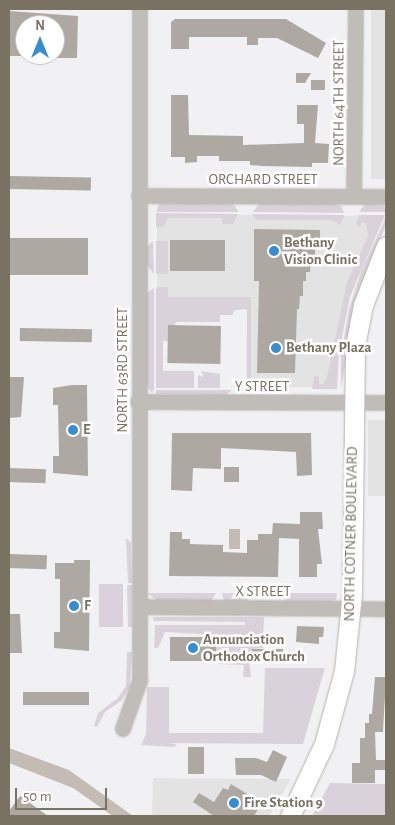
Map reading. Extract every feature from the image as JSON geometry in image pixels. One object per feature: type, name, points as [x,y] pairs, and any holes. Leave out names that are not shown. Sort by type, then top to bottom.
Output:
[{"type":"main road","name":"NORTH COTNER BOULEVARD","points":[[290,816],[314,768],[332,717],[344,671],[351,609],[352,403],[360,319],[386,246]]},
{"type":"street","name":"NORTH 63RD STREET","points":[[123,728],[140,681],[138,402],[140,9]]},
{"type":"street","name":"NORTH 64TH STREET","points":[[354,197],[356,9]]},
{"type":"street","name":"ORCHARD STREET","points":[[139,196],[386,197]]},
{"type":"street","name":"Y STREET","points":[[138,402],[386,403]]},
{"type":"street","name":"X STREET","points":[[140,607],[386,609]]},
{"type":"shaded area","points":[[371,9],[386,9],[386,179],[371,179]]},
{"type":"shaded area","points":[[159,204],[233,204],[239,212],[156,212]]},
{"type":"shaded area","points":[[259,204],[334,204],[341,206],[344,213],[253,212]]},
{"type":"shaded area","points":[[365,204],[384,205],[386,212],[359,212]]},
{"type":"shaded area","points":[[156,213],[238,214],[233,224],[222,224],[222,218],[168,218],[164,227],[156,227]]},
{"type":"shaded area","points":[[157,214],[380,216],[366,247],[342,318],[335,387],[246,387],[247,300],[157,299]]},
{"type":"shaded area","points":[[252,214],[344,216],[340,225],[332,220],[257,220]]},
{"type":"shaded area","points":[[359,215],[385,215],[350,297],[339,352],[337,389],[312,389],[314,376],[319,377],[319,384],[323,384],[327,377],[347,282],[368,236],[366,223],[362,222],[360,227],[356,224]]},
{"type":"shaded area","points":[[386,217],[386,225],[358,292],[341,389],[341,356],[349,309],[361,272]]},
{"type":"shaded area","points":[[153,241],[154,274],[147,266],[147,247]]},
{"type":"shaded area","points":[[156,241],[168,241],[168,274],[156,274]]},
{"type":"shaded area","points":[[156,287],[168,287],[168,297],[251,297],[251,388],[247,388],[247,309],[235,310],[232,315],[220,315],[220,322],[176,322],[168,341],[163,341],[163,371],[194,371],[194,388],[156,388]]},
{"type":"shaded area","points":[[154,288],[154,389],[152,393],[147,386],[147,293]]},
{"type":"shaded area","points":[[201,371],[220,374],[220,388],[198,388],[198,375],[204,377]]},
{"type":"shaded area","points":[[156,390],[232,390],[226,395],[156,394]]},
{"type":"shaded area","points":[[368,420],[386,420],[386,496],[368,496]]},
{"type":"shaded area","points":[[229,529],[240,529],[240,549],[229,549]]},
{"type":"shaded area","points":[[126,538],[131,543],[132,583],[128,583]]},
{"type":"shaded area","points":[[99,584],[123,584],[123,627],[99,627]]},
{"type":"shaded area","points":[[127,585],[132,585],[132,627],[128,627]]},
{"type":"shaded area","points":[[147,593],[216,593],[211,601],[158,601]]},
{"type":"shaded area","points":[[222,593],[250,594],[247,601],[224,601]]},
{"type":"shaded area","points":[[284,593],[337,593],[336,600],[286,601]]},
{"type":"shaded area","points":[[153,617],[264,617],[263,648],[252,649],[252,659],[249,659],[251,677],[243,677],[244,665],[219,664],[219,654],[215,655],[216,635],[165,632],[158,648],[154,648],[155,625],[245,625],[245,622],[154,621]]},
{"type":"shaded area","points":[[127,652],[132,652],[130,687],[122,700],[105,712],[97,727],[94,726],[98,713],[118,698],[126,686]]},
{"type":"shaded area","points":[[265,668],[325,668],[303,744],[167,743],[177,744],[174,747],[141,745],[146,734],[147,687],[169,687],[169,733],[263,733]]},
{"type":"shaded area","points":[[9,748],[69,770],[133,816],[113,816],[73,788],[9,763]]},
{"type":"shaded area","points":[[153,778],[291,779],[269,816],[152,816]]},
{"type":"shaded area","points":[[330,783],[386,784],[386,816],[312,816]]},
{"type":"building","points":[[9,11],[64,15],[15,15],[15,56],[9,56]]},
{"type":"building","points":[[65,15],[78,16],[77,58],[65,58]]},
{"type":"building","points":[[175,19],[286,19],[326,43],[318,58],[277,38],[258,38],[258,45],[247,45],[247,37],[189,37],[189,49],[171,49],[171,22]]},
{"type":"building","points":[[296,73],[311,73],[305,83],[296,83]]},
{"type":"building","points":[[311,80],[325,80],[325,90],[311,90]]},
{"type":"building","points":[[171,95],[188,95],[189,135],[243,136],[243,145],[304,143],[304,124],[297,124],[297,105],[318,105],[315,143],[329,144],[328,163],[312,163],[312,167],[263,166],[250,165],[250,161],[219,161],[219,156],[197,156],[197,162],[185,163],[185,157],[171,157]]},
{"type":"building","points":[[9,176],[91,177],[91,190],[9,189]]},
{"type":"building","points":[[254,229],[320,230],[320,244],[315,244],[315,258],[311,258],[310,272],[306,272],[306,281],[303,281],[303,296],[300,296],[299,309],[297,309],[295,373],[257,373],[259,281],[254,281]]},
{"type":"building","points":[[9,238],[88,238],[88,275],[9,275]]},
{"type":"building","points":[[170,240],[225,240],[225,271],[170,271]]},
{"type":"building","points":[[168,325],[221,326],[220,364],[167,363]]},
{"type":"building","points":[[20,328],[92,329],[92,342],[20,341]]},
{"type":"building","points":[[9,377],[24,377],[21,417],[9,418]]},
{"type":"building","name":"E","points":[[87,385],[88,476],[53,473],[53,456],[59,456],[58,405],[53,405],[53,388]]},
{"type":"building","points":[[172,433],[311,433],[312,475],[297,476],[296,452],[221,448],[221,469],[193,468],[192,491],[171,490]]},
{"type":"building","points":[[224,467],[239,467],[239,482],[224,482]]},
{"type":"building","points":[[9,468],[46,469],[45,483],[9,482]]},
{"type":"building","points":[[300,512],[322,512],[323,529],[318,529],[322,564],[317,564],[317,577],[299,577],[299,539],[279,538],[278,577],[169,576],[170,532],[182,532],[182,539],[190,539],[190,544],[223,545],[223,552],[247,553],[247,540],[258,540],[258,534],[272,534],[273,523],[300,524]]},
{"type":"building","points":[[9,554],[47,555],[46,569],[9,568]]},
{"type":"building","name":"F","points":[[74,560],[90,560],[89,651],[54,648],[54,632],[60,632],[60,579],[55,579],[55,563],[74,563]]},
{"type":"building","points":[[9,614],[20,614],[22,653],[9,653]]},
{"type":"building","points":[[297,626],[324,627],[323,637],[319,637],[319,644],[296,642]]},
{"type":"building","name":"Annunciation Orthodox Church","points":[[170,637],[216,637],[216,661],[170,661]]},
{"type":"building","points":[[252,649],[283,649],[283,662],[252,662]]},
{"type":"building","points":[[375,677],[386,677],[383,732],[375,732],[376,760],[386,760],[386,770],[375,770],[375,783],[352,783],[352,763],[360,763],[360,738],[365,738],[365,723],[369,723],[369,714],[372,714]]},
{"type":"building","points":[[23,692],[89,692],[89,705],[23,705]]},
{"type":"building","points":[[188,747],[204,747],[204,774],[188,774]]},
{"type":"building","points":[[273,750],[287,757],[276,782],[261,775],[236,775],[235,758],[256,758],[267,762]]},
{"type":"building","name":"Fire Station 9","points":[[231,784],[257,800],[253,806],[258,809],[254,816],[214,816],[193,802],[199,793],[214,802],[223,788],[228,790]]},
{"type":"building","points":[[20,796],[48,816],[9,816],[9,811]]},
{"type":"place","name":"Bethany Vision Clinic","points":[[274,251]]},
{"type":"place","name":"Bethany Plaza","points":[[276,348]]},
{"type":"place","name":"E","points":[[73,430]]},
{"type":"place","name":"F","points":[[74,606]]},
{"type":"place","name":"Annunciation Orthodox Church","points":[[193,648]]},
{"type":"place","name":"Fire Station 9","points":[[234,803]]}]
